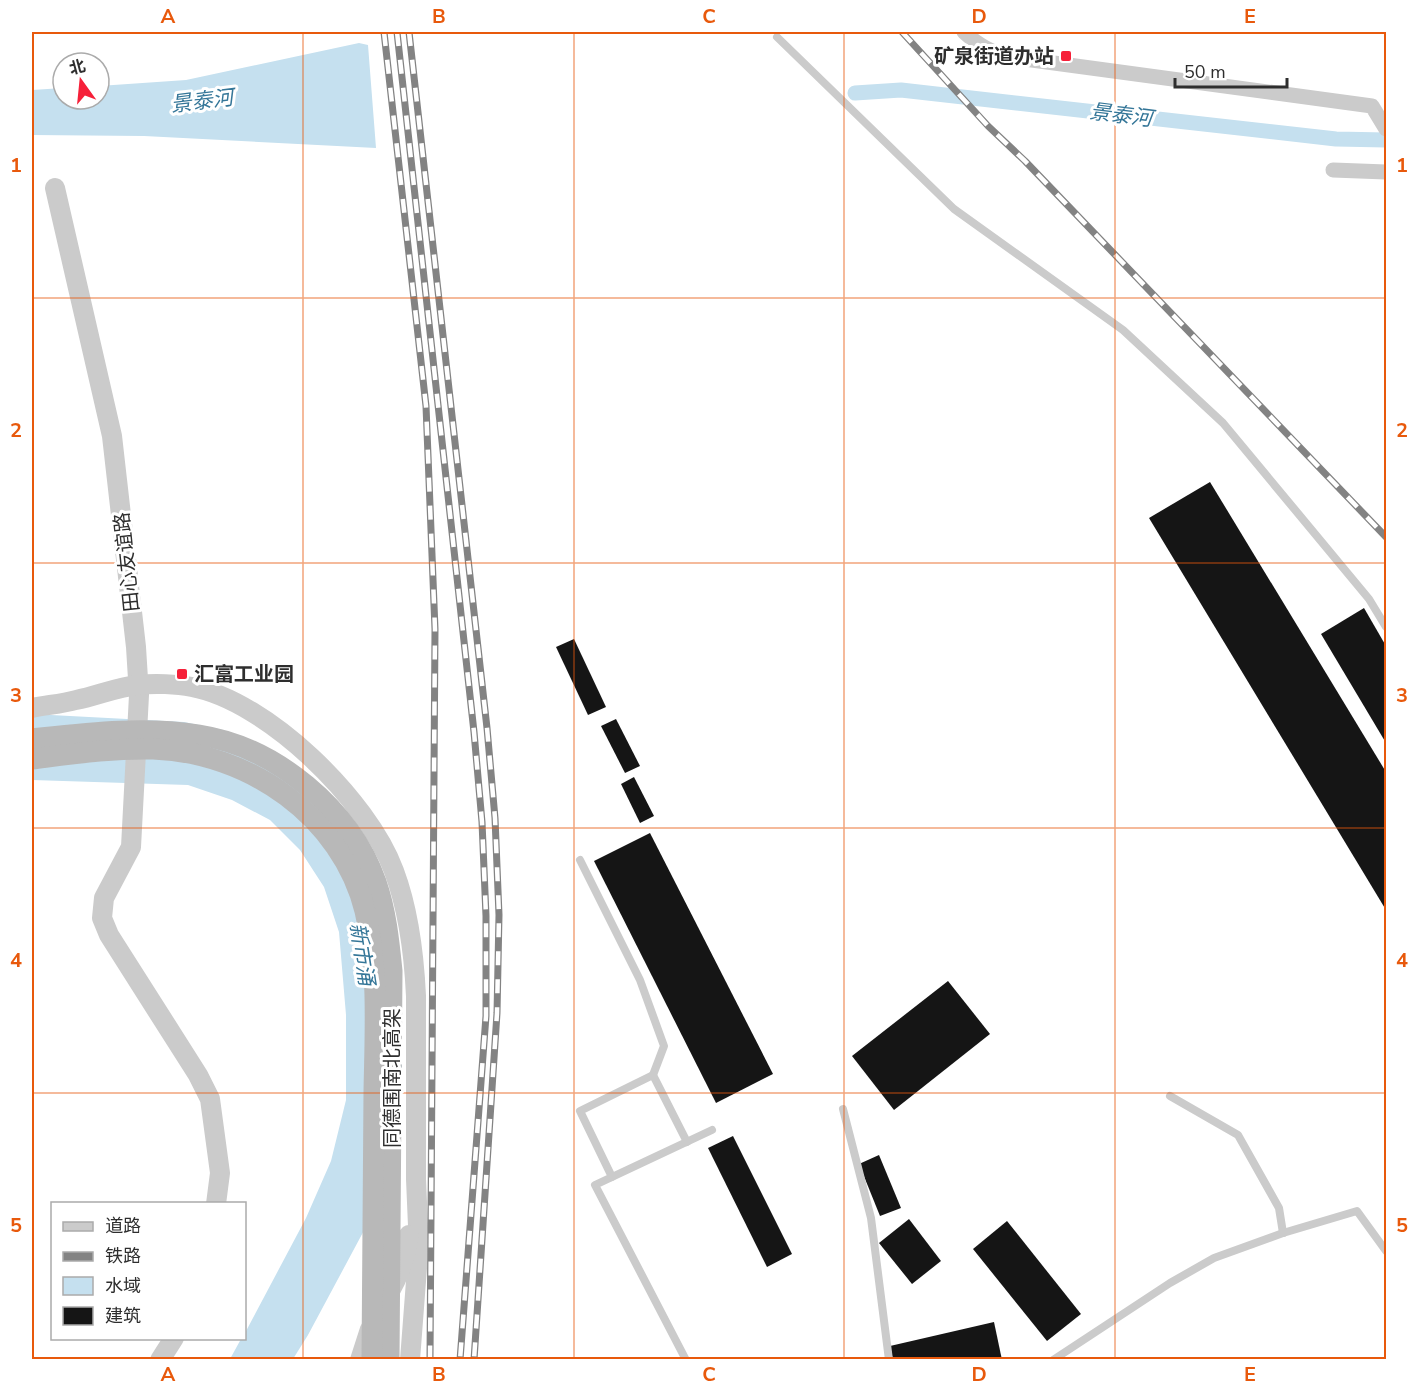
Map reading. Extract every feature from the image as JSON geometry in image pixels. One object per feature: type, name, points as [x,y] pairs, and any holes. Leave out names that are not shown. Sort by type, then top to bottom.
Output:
[{"type":"main road","name":"同德围南北高架","points":[[32,739],[93,732],[146,730],[201,735],[234,744],[268,760],[312,790],[338,816],[365,858],[376,882],[384,911],[392,971],[389,1359]]},
{"type":"main road","name":"同德围南北高架","points":[[32,759],[90,752],[154,749],[190,753],[234,766],[282,792],[320,826],[342,855],[352,874],[365,913],[374,978],[372,1359]]},
{"type":"street","points":[[964,32],[978,45],[1010,57],[1372,106],[1386,129]]},
{"type":"street","points":[[1333,170],[1386,172]]},
{"type":"street","name":"田心友谊路","points":[[55,188],[112,436],[139,690],[131,847],[104,898],[102,918],[109,935],[198,1075],[210,1099],[220,1173],[216,1202]]},
{"type":"street","points":[[34,708],[176,685],[217,694],[254,712],[313,759],[344,791],[376,834],[394,871],[402,895],[410,928],[414,969],[417,1036],[418,1226],[410,1359]]},
{"type":"street","points":[[361,1359],[376,1316],[395,1282],[404,1259],[416,1179]]},
{"type":"street","points":[[160,1359],[173,1340]]},
{"type":"street","points":[[361,1359],[364,1354],[377,1349],[396,1359]]},
{"type":"lane","points":[[777,37],[954,209],[1123,330],[1223,423],[1369,599],[1386,627]]},
{"type":"lane","points":[[580,860],[640,980],[664,1046],[653,1075],[580,1111],[612,1178]]},
{"type":"lane","points":[[653,1075],[687,1142]]},
{"type":"lane","points":[[1170,1096],[1238,1135],[1279,1208],[1283,1233]]},
{"type":"lane","points":[[843,1108],[871,1218],[889,1359]]},
{"type":"lane","points":[[686,1359],[596,1185],[712,1130]]},
{"type":"lane","points":[[1053,1359],[1184,1274],[1214,1258],[1283,1233],[1357,1211],[1386,1251]]},
{"type":"water","points":[[359,43],[368,45],[376,148],[144,136],[32,135],[32,90],[51,89],[51,111],[111,111],[111,85],[186,80]]},
{"type":"water","name":"新市涌","points":[[32,714],[184,722],[223,730],[311,783],[398,971],[402,1068],[398,1147],[368,1223],[293,1359],[230,1359],[240,1340],[246,1340],[246,1331],[306,1218],[331,1161],[346,1100],[346,1015],[339,932],[324,887],[300,850],[270,820],[232,800],[188,785],[32,780]]},
{"type":"building","points":[[1210,482],[1386,772],[1386,910],[1149,518]]},
{"type":"building","points":[[1364,608],[1386,646],[1386,743],[1321,634]]},
{"type":"building","points":[[574,639],[606,707],[588,715],[556,647]]},
{"type":"building","points":[[616,719],[640,766],[625,773],[601,726]]},
{"type":"building","points":[[634,777],[654,816],[640,823],[621,784]]},
{"type":"building","points":[[650,833],[773,1074],[716,1103],[594,861]]},
{"type":"building","points":[[948,981],[990,1034],[894,1110],[852,1056]]},
{"type":"building","points":[[733,1136],[792,1254],[767,1267],[708,1148]]},
{"type":"building","points":[[879,1155],[901,1208],[880,1216],[859,1164]]},
{"type":"building","points":[[909,1219],[941,1261],[912,1284],[879,1243]]},
{"type":"building","points":[[1007,1221],[1081,1314],[1047,1341],[973,1249]]},
{"type":"building","points":[[994,1322],[1002,1360],[893,1360],[890,1346]]},
{"type":"waterway","name":"景泰河","points":[[855,93],[901,90],[1336,139],[1386,140]]},
{"type":"railway","points":[[384,32],[426,406],[435,629],[430,1360]]},
{"type":"railway","points":[[397,32],[482,822],[486,916],[486,1016],[460,1360]]},
{"type":"railway","points":[[409,32],[487,728],[495,818],[499,915],[497,1013],[474,1360]]},
{"type":"railway","points":[[902,32],[988,126],[1025,161],[1386,537]]},
{"type":"place","name":"矿泉街道办站","points":[[1066,56]]},
{"type":"place","name":"汇富工业园","points":[[182,674]]}]
